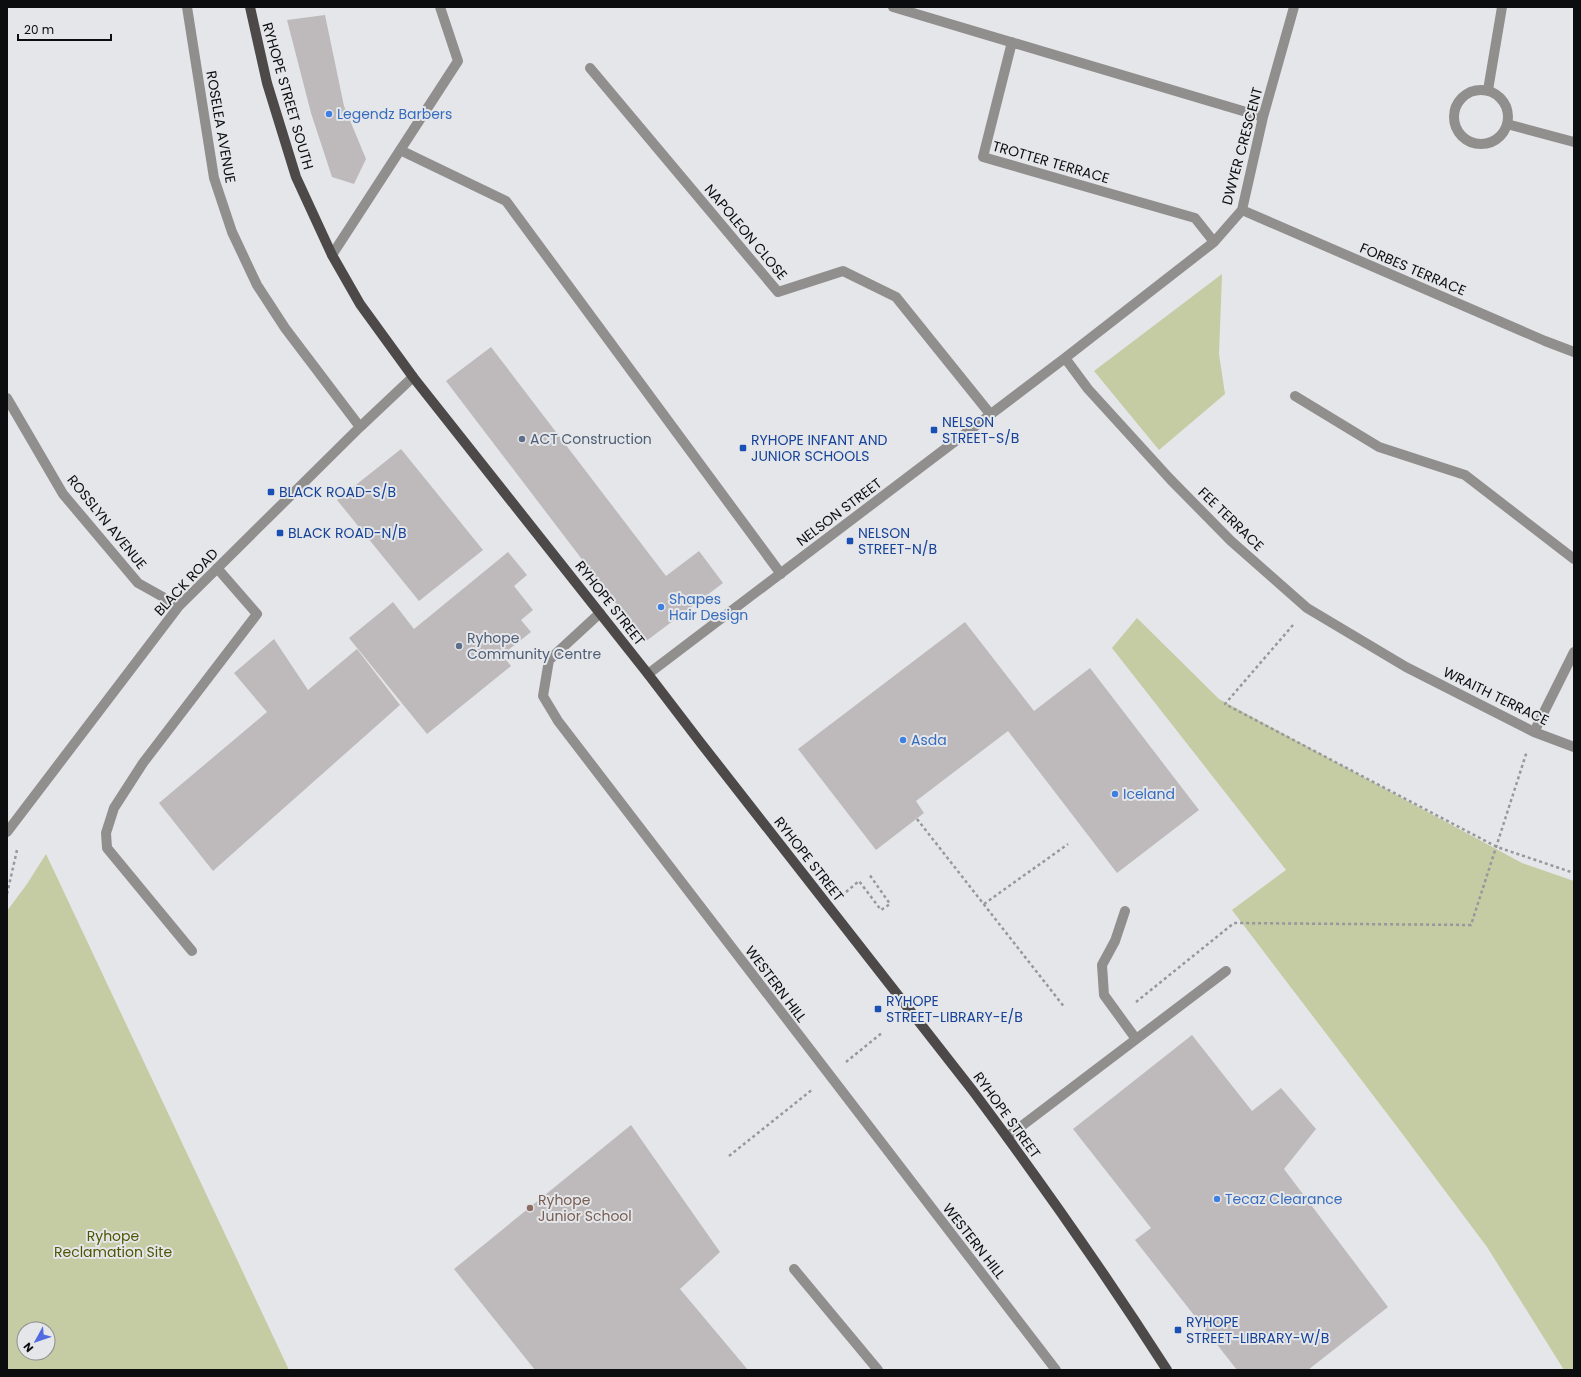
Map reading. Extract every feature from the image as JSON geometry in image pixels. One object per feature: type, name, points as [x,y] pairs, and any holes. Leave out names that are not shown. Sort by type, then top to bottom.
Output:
[{"type":"main road","name":"RYHOPE STREET SOUTH","points":[[250,7],[267,83],[296,177],[332,255],[360,304],[413,377]]},
{"type":"main road","name":"RYHOPE STREET","points":[[413,377],[648,674],[1007,1136],[1126,1307],[1167,1370]]},
{"type":"street","name":"ROSELEA AVENUE","points":[[187,7],[214,178],[232,232],[257,285],[284,328],[360,427]]},
{"type":"street","points":[[332,255],[458,61],[440,7]]},
{"type":"street","points":[[893,7],[1263,117]]},
{"type":"street","name":"DWYER CRESCENT","points":[[1065,358],[1214,242],[1242,210],[1263,117],[1294,7]]},
{"type":"street","points":[[1488,90],[1502,7]]},
{"type":"street","name":"TROTTER TERRACE","points":[[1012,42],[983,157],[1195,218],[1214,242]]},
{"type":"street","name":"NAPOLEON CLOSE","points":[[590,68],[778,292],[843,271],[896,297],[991,415]]},
{"type":"street","points":[[1488,90],[1497,95],[1507,108],[1507,124],[1499,137],[1492,142],[1484,144],[1468,141],[1457,130],[1454,114],[1456,106],[1466,94],[1474,91],[1488,90]]},
{"type":"street","points":[[1507,124],[1574,142]]},
{"type":"street","points":[[400,150],[506,201],[781,574]]},
{"type":"street","name":"FORBES TERRACE","points":[[1242,210],[1545,341],[1574,352]]},
{"type":"street","name":"NELSON STREET","points":[[648,674],[1065,358]]},
{"type":"street","name":"FEE TERRACE","points":[[1065,358],[1088,389],[1170,479],[1231,541],[1307,608],[1406,667]]},
{"type":"street","name":"BLACK ROAD","points":[[7,832],[178,606],[413,377]]},
{"type":"street","points":[[1295,396],[1379,447],[1465,475],[1574,559]]},
{"type":"street","name":"ROSSLYN AVENUE","points":[[7,398],[63,494],[138,582],[178,606]]},
{"type":"street","points":[[192,951],[108,848],[106,833],[114,808],[143,763],[257,614],[217,568]]},
{"type":"street","name":"WESTERN HILL","points":[[600,613],[549,660],[543,696],[558,721],[1056,1370]]},
{"type":"street","points":[[1534,732],[1574,652]]},
{"type":"street","name":"WRAITH TERRACE","points":[[1406,667],[1534,732],[1574,747]]},
{"type":"street","points":[[1124,911],[1115,941],[1102,965],[1104,996],[1136,1039]]},
{"type":"street","points":[[1007,1136],[1226,971]]},
{"type":"street","points":[[794,1269],[878,1370]]},
{"type":"path","points":[[1307,608],[1224,704],[1496,847],[1574,872]]},
{"type":"path","points":[[1119,1016],[1234,923],[1472,925],[1534,732]]},
{"type":"path","points":[[916,819],[1066,1008]]},
{"type":"path","points":[[984,904],[1068,844]]},
{"type":"path","points":[[846,892],[859,881],[882,910],[890,904],[869,874]]},
{"type":"path","points":[[729,1156],[883,1032]]},
{"type":"green space","points":[[1222,274],[1219,354],[1225,394],[1159,450],[1094,371]]},
{"type":"green space","points":[[1137,618],[1219,699],[1522,863],[1574,881],[1574,1370],[1564,1370],[1487,1247],[1232,910],[1286,870],[1112,648]]},
{"type":"green space","name":"Ryhope Reclamation Site","points":[[46,854],[289,1370],[7,1370],[7,911],[27,884]]},
{"type":"building","points":[[325,15],[344,106],[366,159],[354,184],[332,177],[311,113],[287,20]]},
{"type":"building","points":[[491,347],[666,576],[699,551],[723,583],[645,642],[446,381]]},
{"type":"building","points":[[401,449],[483,550],[419,601],[337,500]]},
{"type":"building","points":[[508,552],[527,575],[514,586],[533,610],[521,620],[531,632],[502,655],[511,666],[427,734],[349,638],[393,602],[414,629]]},
{"type":"building","points":[[965,622],[1034,711],[1090,668],[1199,810],[1117,873],[1008,731],[916,801],[924,813],[876,850],[798,749]]},
{"type":"building","points":[[274,639],[308,690],[357,649],[400,705],[213,871],[159,803],[267,712],[234,673]]},
{"type":"building","name":"Tecaz Clearance","points":[[1192,1035],[1252,1111],[1281,1088],[1316,1129],[1284,1169],[1388,1307],[1308,1370],[1237,1370],[1135,1240],[1151,1228],[1073,1129]]},
{"type":"building","points":[[631,1125],[720,1252],[680,1289],[748,1370],[535,1370],[454,1269]]},
{"type":"place","name":"Legendz Barbers","points":[[329,114]]},
{"type":"place","name":"NELSON STREET-S/B","points":[[934,430]]},
{"type":"place","name":"ACT Construction","points":[[522,439]]},
{"type":"place","name":"RYHOPE INFANT AND JUNIOR SCHOOLS","points":[[743,448]]},
{"type":"place","name":"BLACK ROAD-S/B","points":[[271,492]]},
{"type":"place","name":"BLACK ROAD-N/B","points":[[280,533]]},
{"type":"place","name":"NELSON STREET-N/B","points":[[850,541]]},
{"type":"place","name":"Shapes Hair Design","points":[[661,607]]},
{"type":"place","name":"Ryhope Community Centre","points":[[459,646]]},
{"type":"place","name":"Asda","points":[[903,740]]},
{"type":"place","name":"Iceland","points":[[1115,794]]},
{"type":"place","name":"RYHOPE STREET-LIBRARY-E/B","points":[[878,1009]]},
{"type":"place","name":"Tecaz Clearance","points":[[1217,1199]]},
{"type":"place","name":"Ryhope Junior School","points":[[530,1208]]},
{"type":"place","name":"RYHOPE STREET-LIBRARY-W/B","points":[[1178,1330]]}]
